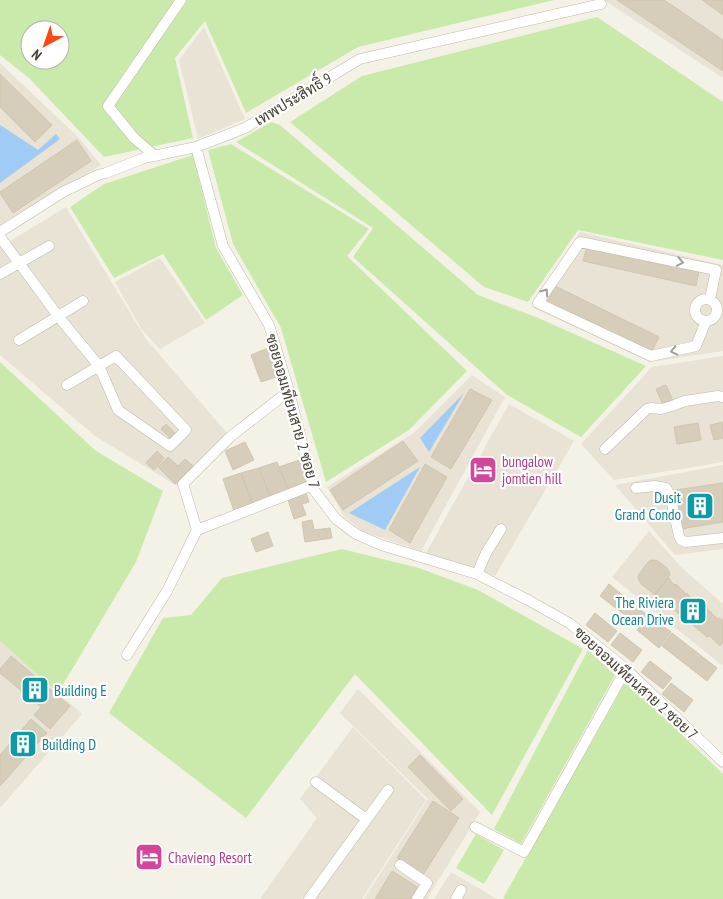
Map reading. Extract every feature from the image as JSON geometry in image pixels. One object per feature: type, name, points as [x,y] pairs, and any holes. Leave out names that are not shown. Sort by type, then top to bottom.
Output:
[{"type":"street","points":[[155,156],[134,138],[108,106],[181,0]]},
{"type":"street","name":"เทพประสิทธิ์ 9","points":[[0,232],[63,192],[98,175],[144,158],[196,147],[245,128],[360,58],[601,4]]},
{"type":"street","name":"ซอยจอมเทียนสาย 2 ซอย 7","points":[[196,147],[223,246],[269,325],[289,391],[314,490],[336,519],[356,534],[381,545],[477,574],[570,623],[626,669],[723,762]]},
{"type":"street","points":[[0,237],[58,316],[99,366],[118,410],[170,446],[186,430],[116,356],[99,366],[67,385]]},
{"type":"street","points":[[710,299],[716,270],[580,242],[538,303],[651,356],[696,346],[717,315],[715,302],[706,298],[701,300],[696,304],[696,316],[701,320],[717,315]]},
{"type":"street","points":[[0,274],[49,246]]},
{"type":"street","points":[[19,340],[83,301]]},
{"type":"street","points":[[197,530],[183,484],[230,437],[289,391]]},
{"type":"street","points":[[605,449],[647,409],[661,409],[685,401],[718,396],[723,397]]},
{"type":"street","points":[[127,654],[167,591],[197,530],[313,485]]},
{"type":"street","points":[[636,488],[655,486],[666,488],[670,494],[680,540],[686,542],[723,538]]},
{"type":"street","points":[[477,574],[486,553],[501,529]]},
{"type":"street","points":[[475,827],[524,852],[626,669]]},
{"type":"street","points":[[316,782],[366,819]]},
{"type":"street","points":[[308,899],[388,790]]},
{"type":"street","points":[[400,866],[427,883],[417,899]]},
{"type":"shaded area","points":[[604,0],[723,0],[723,78]]},
{"type":"shaded area","points":[[204,27],[245,119],[198,139],[179,60]]},
{"type":"shaded area","points":[[0,63],[78,137],[101,165],[0,227]]},
{"type":"shaded area","points":[[66,207],[146,339],[227,433],[177,486],[95,436],[0,355],[0,246]]},
{"type":"shaded area","points":[[580,232],[723,265],[723,351],[650,362],[532,307]]},
{"type":"shaded area","points":[[160,258],[205,323],[160,349],[142,330],[115,282]]},
{"type":"shaded area","points":[[723,356],[723,462],[614,480],[581,444],[652,367]]},
{"type":"shaded area","points":[[472,375],[505,397],[421,551],[362,531],[344,516],[327,487],[415,432]]},
{"type":"shaded area","points":[[509,404],[574,441],[495,576],[426,553]]},
{"type":"shaded area","name":"Dusit Grand Condo","points":[[723,465],[723,549],[675,555],[615,485]]},
{"type":"shaded area","points":[[649,531],[681,567],[723,604],[723,666],[612,577]]},
{"type":"shaded area","points":[[0,641],[82,714],[0,808]]},
{"type":"shaded area","points":[[358,689],[480,812],[427,899],[364,899],[428,799],[340,713]]},
{"type":"shaded area","points":[[353,727],[426,800],[362,899],[260,899],[317,818],[300,799]]},
{"type":"shaded area","points":[[451,872],[497,899],[434,899]]},
{"type":"green space","points":[[0,0],[554,0],[358,47],[246,113],[205,21],[175,58],[193,138],[104,157],[29,78],[0,55]]},
{"type":"green space","points":[[597,17],[723,102],[723,260],[578,230],[528,302],[484,287],[290,122],[362,76]]},
{"type":"green space","points":[[271,122],[280,125],[478,295],[536,317],[646,366],[581,437],[507,395],[353,257],[373,228],[236,142]]},
{"type":"green space","points":[[231,144],[369,229],[347,256],[467,371],[409,430],[326,482],[281,328],[233,244],[208,150]]},
{"type":"green space","points":[[193,155],[216,248],[243,295],[206,320],[163,254],[114,278],[70,207],[104,184]]},
{"type":"green space","points":[[0,362],[96,451],[163,491],[136,562],[58,693],[0,641]]},
{"type":"green space","points":[[342,549],[419,568],[478,590],[583,649],[492,815],[355,674],[246,818],[109,713],[163,618],[191,615],[222,578]]},
{"type":"green space","points":[[588,650],[615,675],[521,844],[494,829]]},
{"type":"green space","points":[[626,681],[723,774],[723,899],[503,898]]},
{"type":"green space","points":[[476,834],[504,850],[484,884],[456,868]]},
{"type":"water","points":[[0,125],[38,150],[56,134],[60,139],[0,183]]},
{"type":"water","points":[[464,393],[429,452],[420,438]]},
{"type":"water","points":[[420,467],[385,530],[349,513]]},
{"type":"building","points":[[617,0],[664,0],[723,40],[723,71]]},
{"type":"building","points":[[702,0],[723,0],[723,15]]},
{"type":"building","points":[[0,74],[52,125],[35,142],[0,107]]},
{"type":"building","points":[[77,140],[91,161],[13,213],[0,192]]},
{"type":"building","points":[[587,246],[699,271],[696,286],[583,261]]},
{"type":"building","points":[[555,286],[659,337],[651,353],[547,302]]},
{"type":"building","points":[[268,348],[279,376],[261,382],[251,355]]},
{"type":"building","points":[[666,385],[673,401],[663,405],[656,389]]},
{"type":"building","points":[[470,389],[492,400],[451,469],[431,457]]},
{"type":"building","points":[[723,422],[723,438],[714,440],[710,425]]},
{"type":"building","points":[[698,423],[701,440],[677,444],[674,427]]},
{"type":"building","points":[[166,424],[175,433],[170,438],[161,429]]},
{"type":"building","points":[[403,441],[418,461],[343,510],[330,490]]},
{"type":"building","points":[[245,442],[254,460],[233,470],[225,451]]},
{"type":"building","points":[[157,451],[164,458],[154,470],[146,463]]},
{"type":"building","points":[[168,457],[178,466],[185,459],[193,466],[175,484],[158,467]]},
{"type":"building","points":[[305,458],[312,485],[290,494],[279,467]]},
{"type":"building","points":[[277,462],[290,493],[272,500],[259,468]]},
{"type":"building","points":[[425,464],[447,477],[410,543],[389,530]]},
{"type":"building","points":[[259,468],[271,500],[254,507],[241,473]]},
{"type":"building","points":[[241,473],[254,507],[235,514],[223,479]]},
{"type":"building","name":"Dusit Grand Condo","points":[[723,483],[723,522],[681,529],[675,490]]},
{"type":"building","points":[[305,490],[309,502],[302,504],[306,515],[294,519],[287,496]]},
{"type":"building","points":[[312,520],[314,530],[330,528],[332,538],[305,542],[302,522]]},
{"type":"building","points":[[268,532],[273,546],[256,552],[251,539]]},
{"type":"building","name":"The Riviera Ocean Drive","points":[[649,561],[658,561],[667,568],[670,574],[655,595],[640,583],[638,577]]},
{"type":"building","name":"The Riviera Ocean Drive","points":[[668,578],[718,619],[722,620],[723,642],[720,646],[710,636],[707,637],[693,625],[695,624],[692,621],[691,623],[684,618],[670,604],[655,594]]},
{"type":"building","points":[[609,584],[647,615],[639,626],[600,596]]},
{"type":"building","points":[[595,613],[617,631],[608,642],[586,625]]},
{"type":"building","points":[[649,615],[671,632],[659,648],[637,630]]},
{"type":"building","points":[[620,633],[642,650],[633,662],[611,645]]},
{"type":"building","points":[[672,633],[717,668],[707,681],[662,646]]},
{"type":"building","name":"Building E","points":[[11,656],[70,706],[50,729],[34,715],[41,707],[0,673],[0,669]]},
{"type":"building","points":[[650,661],[672,678],[663,689],[641,672]]},
{"type":"building","points":[[671,683],[693,700],[684,712],[662,694]]},
{"type":"building","name":"Building D","points":[[31,719],[47,733],[0,786],[0,755]]},
{"type":"building","points":[[420,755],[463,799],[451,811],[408,767]]},
{"type":"building","points":[[433,801],[459,818],[423,875],[397,858]]},
{"type":"building","points":[[392,871],[419,888],[412,899],[375,899]]},
{"type":"place","name":"bungalow jomtien hill","points":[[483,470]]},
{"type":"place","name":"Dusit Grand Condo","points":[[700,506]]},
{"type":"place","name":"The Riviera Ocean Drive","points":[[693,611]]},
{"type":"place","name":"Building E","points":[[35,690]]},
{"type":"place","name":"Building D","points":[[23,744]]},
{"type":"place","name":"Chavieng Resort","points":[[149,857]]}]
